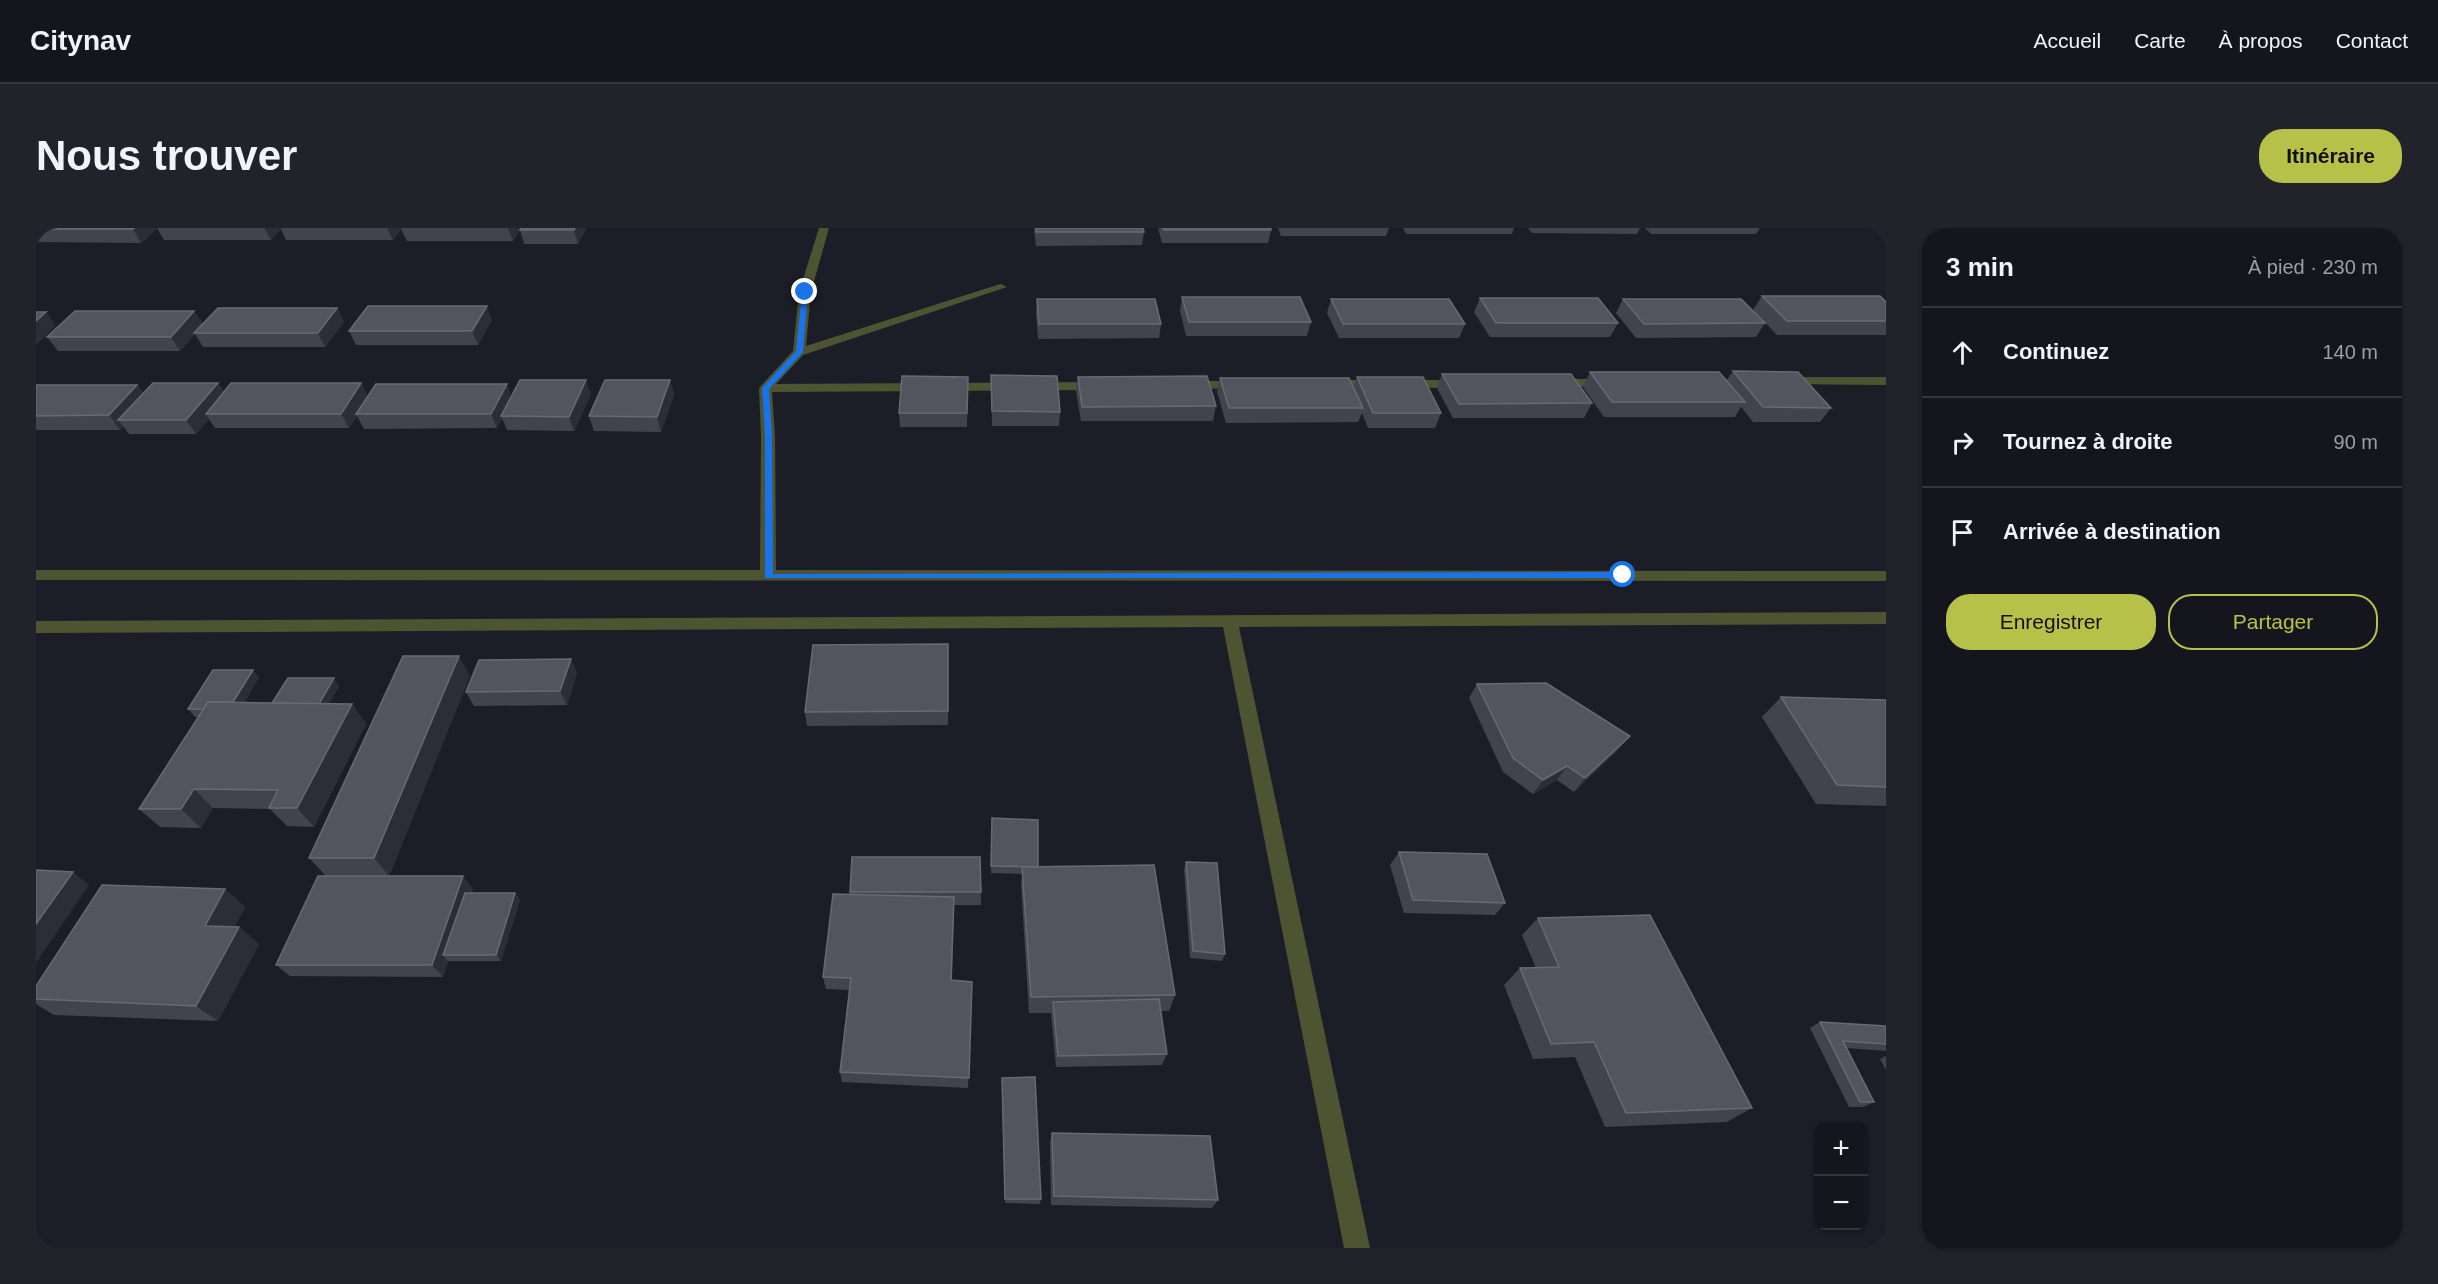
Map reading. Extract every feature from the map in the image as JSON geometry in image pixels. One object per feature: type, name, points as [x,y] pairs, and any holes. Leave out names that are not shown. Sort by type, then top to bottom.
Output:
[{"type":"street","points":[[800,352],[805,292],[824,228]]},
{"type":"street","points":[[768,576],[768,436],[765,388],[800,352],[1001,286]]},
{"type":"street","points":[[1767,381],[1886,381]]},
{"type":"street","points":[[1540,383],[1624,382]]},
{"type":"street","points":[[1314,385],[1481,383]]},
{"type":"street","points":[[1171,386],[1254,385]]},
{"type":"street","points":[[765,388],[1111,386]]},
{"type":"street","points":[[36,575],[1886,576]]},
{"type":"street","points":[[1230,621],[1357,1248]]},
{"type":"street","points":[[36,627],[1230,621],[1883,622]]},
{"type":"building","points":[[36,228],[134,228],[36,229]]},
{"type":"building","points":[[521,228],[575,228],[574,230],[520,230]]},
{"type":"building","points":[[1036,228],[1143,228],[1144,232],[1036,232]]},
{"type":"building","points":[[1163,228],[1271,228],[1271,230],[1164,230]]},
{"type":"building","points":[[1762,296],[1880,296],[1886,302],[1886,321],[1787,321]]},
{"type":"building","points":[[1182,297],[1300,297],[1311,322],[1189,322]]},
{"type":"building","points":[[1480,298],[1598,298],[1618,323],[1496,323]]},
{"type":"building","points":[[1037,299],[1155,299],[1161,324],[1039,324]]},
{"type":"building","points":[[1331,299],[1449,299],[1465,324],[1343,324]]},
{"type":"building","points":[[1623,299],[1741,299],[1765,323],[1644,324]]},
{"type":"building","points":[[368,306],[487,306],[472,331],[349,331]]},
{"type":"building","points":[[218,308],[337,308],[318,333],[194,333]]},
{"type":"building","points":[[75,311],[194,311],[171,337],[47,337]]},
{"type":"building","points":[[36,312],[46,312],[36,321]]},
{"type":"building","points":[[1733,371],[1798,372],[1831,408],[1763,407]]},
{"type":"building","points":[[1590,372],[1719,372],[1745,402],[1612,402]]},
{"type":"building","points":[[1442,374],[1571,374],[1592,403],[1459,404]]},
{"type":"building","points":[[991,375],[1057,376],[1060,412],[992,411]]},
{"type":"building","points":[[902,376],[968,377],[967,413],[899,413]]},
{"type":"building","points":[[1207,376],[1216,406],[1082,407],[1078,377]]},
{"type":"building","points":[[1357,377],[1423,377],[1441,413],[1373,413]]},
{"type":"building","points":[[1220,378],[1349,378],[1363,408],[1229,408]]},
{"type":"building","points":[[520,380],[586,380],[569,417],[501,416]]},
{"type":"building","points":[[605,380],[670,380],[657,417],[589,416]]},
{"type":"building","points":[[153,383],[218,383],[186,420],[118,420]]},
{"type":"building","points":[[231,383],[361,383],[341,414],[206,414]]},
{"type":"building","points":[[376,384],[507,384],[491,414],[356,414]]},
{"type":"building","points":[[36,385],[137,385],[109,415],[36,416]]},
{"type":"building","points":[[948,644],[948,711],[805,712],[813,645]]},
{"type":"building","points":[[403,656],[459,656],[374,858],[309,858]]},
{"type":"building","points":[[571,659],[560,691],[466,692],[479,660]]},
{"type":"building","points":[[213,670],[253,670],[233,702],[208,702],[204,709],[188,709]]},
{"type":"building","points":[[288,678],[334,678],[319,704],[272,703]]},
{"type":"building","points":[[1546,683],[1630,736],[1585,778],[1567,766],[1543,780],[1513,758],[1477,684]]},
{"type":"building","points":[[1781,697],[1886,700],[1886,787],[1837,785]]},
{"type":"building","points":[[208,702],[352,704],[297,808],[269,808],[278,790],[194,789],[181,809],[139,809]]},
{"type":"building","points":[[992,818],[1038,820],[1038,867],[991,866]]},
{"type":"building","points":[[1399,852],[1487,854],[1505,903],[1413,900]]},
{"type":"building","points":[[852,857],[980,857],[981,892],[850,892]]},
{"type":"building","points":[[1186,862],[1217,863],[1225,954],[1193,951]]},
{"type":"building","points":[[1154,865],[1175,995],[1031,997],[1022,867]]},
{"type":"building","points":[[36,870],[73,872],[36,924]]},
{"type":"building","points":[[318,876],[463,876],[432,965],[276,965]]},
{"type":"building","points":[[102,885],[225,889],[205,926],[239,927],[196,1006],[36,999],[36,986]]},
{"type":"building","points":[[465,893],[515,893],[496,955],[443,955]]},
{"type":"building","points":[[833,894],[954,897],[951,980],[972,982],[969,1078],[840,1072],[851,978],[823,977]]},
{"type":"building","points":[[1650,915],[1752,1108],[1626,1113],[1594,1042],[1551,1044],[1520,968],[1559,967],[1538,918]]},
{"type":"building","points":[[1159,999],[1167,1054],[1058,1056],[1053,1002]]},
{"type":"building","points":[[1820,1022],[1886,1026],[1886,1044],[1843,1041],[1874,1102],[1860,1102]]},
{"type":"building","points":[[1035,1077],[1041,1199],[1005,1199],[1002,1078]]},
{"type":"building","points":[[1052,1133],[1210,1136],[1218,1200],[1054,1196]]},
{"type":"route","points":[[805,292],[800,352],[765,388],[768,436],[768,576],[1623,575]]}]
